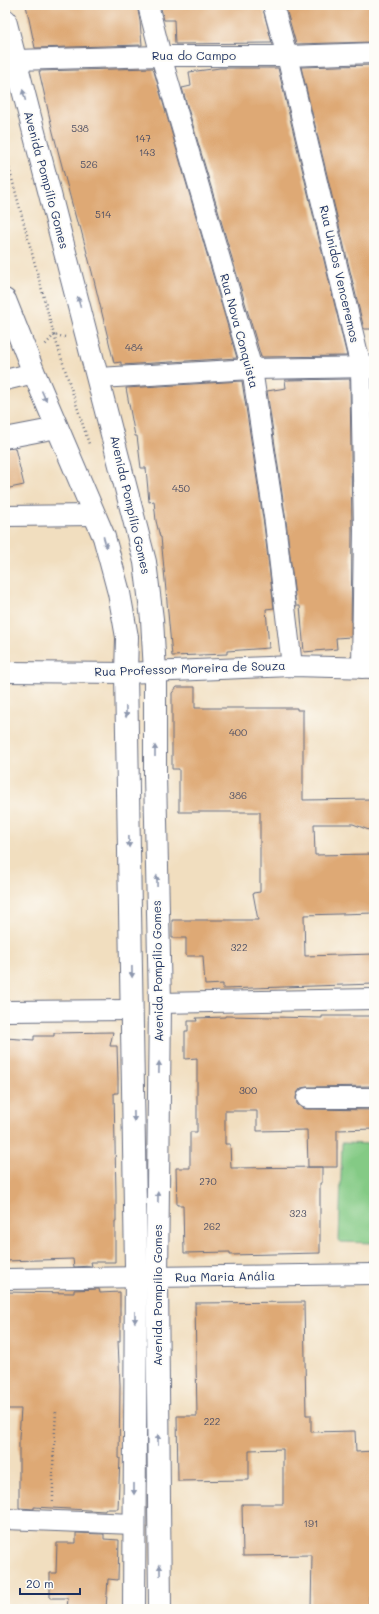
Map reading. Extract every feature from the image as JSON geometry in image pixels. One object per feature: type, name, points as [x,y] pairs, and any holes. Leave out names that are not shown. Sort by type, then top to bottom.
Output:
[{"type":"main road","name":"Avenida Pompílio Gomes","points":[[5,20],[99,378],[145,562],[152,620],[155,672],[155,783],[160,1003],[134,1524],[134,1609]]},
{"type":"main road","name":"Avenida Pompílio Gomes","points":[[5,300],[31,367],[104,537],[119,593],[127,637],[126,673],[132,1010],[146,1278],[160,1609]]},
{"type":"street","name":"Rua Nova Conquista","points":[[148,5],[161,56],[252,370],[275,522],[292,666]]},
{"type":"street","name":"Rua Unidos Venceremos","points":[[273,5],[368,367],[364,530],[368,668]]},
{"type":"street","name":"Rua do Campo","points":[[15,60],[161,56],[287,56],[374,53]]},
{"type":"street","points":[[5,380],[31,367]]},
{"type":"street","points":[[99,378],[252,370],[368,367]]},
{"type":"street","points":[[5,438],[57,428]]},
{"type":"street","points":[[5,516],[95,515]]},
{"type":"street","name":"Rua Professor Moreira de Souza","points":[[5,672],[126,673],[292,666],[368,668]]},
{"type":"street","points":[[160,1003],[374,998]]},
{"type":"street","points":[[5,1011],[132,1010]]},
{"type":"street","points":[[307,1098],[374,1098]]},
{"type":"street","name":"Rua Maria Anália","points":[[5,1279],[374,1274]]},
{"type":"street","points":[[5,1519],[134,1524]]},
{"type":"path","points":[[5,153],[54,335],[90,447]]},
{"type":"path","points":[[54,335],[89,340]]},
{"type":"path","points":[[31,367],[54,335]]},
{"type":"path","points":[[52,1520],[56,1412]]},
{"type":"green space","points":[[342,1143],[374,1144],[374,1243],[339,1242]]},
{"type":"building","points":[[26,5],[137,5],[142,45],[35,48]]},
{"type":"building","points":[[160,5],[262,5],[272,43],[175,44],[174,20],[164,20]]},
{"type":"building","points":[[285,5],[374,5],[374,42],[296,44]]},
{"type":"building","points":[[374,65],[374,329],[364,329],[301,67]]},
{"type":"building","points":[[153,68],[237,358],[121,365],[121,362],[114,363],[80,226],[78,226],[53,132],[39,71]]},
{"type":"building","points":[[220,68],[278,68],[347,356],[261,357],[182,88],[191,86],[189,72]]},
{"type":"building","points":[[374,378],[374,448],[373,379]]},
{"type":"building","points":[[350,379],[352,530],[351,637],[336,638],[337,649],[304,652],[300,606],[296,606],[286,521],[267,391],[286,388],[285,380]]},
{"type":"building","points":[[242,381],[264,525],[274,608],[266,609],[269,648],[227,651],[227,654],[172,656],[161,537],[156,521],[154,501],[149,502],[146,468],[141,468],[137,436],[135,436],[126,388]]},
{"type":"building","points":[[15,448],[24,485],[5,489],[5,449]]},
{"type":"building","points":[[177,687],[195,687],[195,708],[297,708],[297,710],[303,710],[303,800],[374,799],[374,832],[353,824],[314,824],[315,855],[374,854],[374,913],[304,915],[305,956],[374,954],[374,984],[223,989],[223,984],[205,985],[203,956],[186,956],[186,938],[172,938],[172,920],[258,920],[253,893],[260,892],[260,812],[179,812],[179,769],[172,769],[172,693]]},
{"type":"building","points":[[225,1016],[322,1018],[322,1016],[374,1016],[374,1086],[307,1087],[301,1088],[297,1093],[297,1104],[302,1108],[374,1110],[374,1129],[337,1130],[337,1167],[322,1167],[322,1183],[320,1183],[320,1253],[230,1255],[230,1252],[184,1253],[183,1205],[177,1205],[176,1168],[190,1168],[190,1132],[197,1132],[197,1058],[185,1059],[185,1031],[188,1031],[188,1021],[197,1021],[196,1018]],"holes":[[[225,1111],[257,1111],[257,1131],[307,1130],[308,1167],[322,1167],[231,1168],[230,1144],[225,1144]]]},
{"type":"building","points":[[113,1032],[110,1046],[117,1046],[118,1079],[118,1093],[114,1093],[116,1194],[115,1262],[91,1262],[92,1266],[74,1267],[73,1259],[5,1261],[5,1038],[34,1040],[34,1036],[54,1036],[54,1033]]},
{"type":"building","points":[[99,1289],[100,1293],[120,1292],[120,1341],[118,1341],[120,1385],[120,1458],[118,1509],[105,1509],[105,1511],[34,1507],[34,1509],[19,1508],[19,1437],[21,1409],[5,1409],[5,1292],[74,1293],[74,1290]]},
{"type":"building","points":[[304,1302],[306,1415],[311,1415],[311,1432],[355,1431],[356,1452],[374,1451],[374,1596],[369,1596],[369,1607],[311,1609],[312,1555],[243,1556],[242,1504],[283,1504],[283,1449],[249,1450],[249,1480],[178,1481],[177,1416],[197,1416],[195,1303]]},
{"type":"building","points":[[76,1533],[104,1534],[104,1539],[119,1540],[118,1580],[108,1579],[106,1609],[67,1609],[68,1598],[50,1598],[50,1573],[56,1573],[57,1543],[76,1543]]}]
